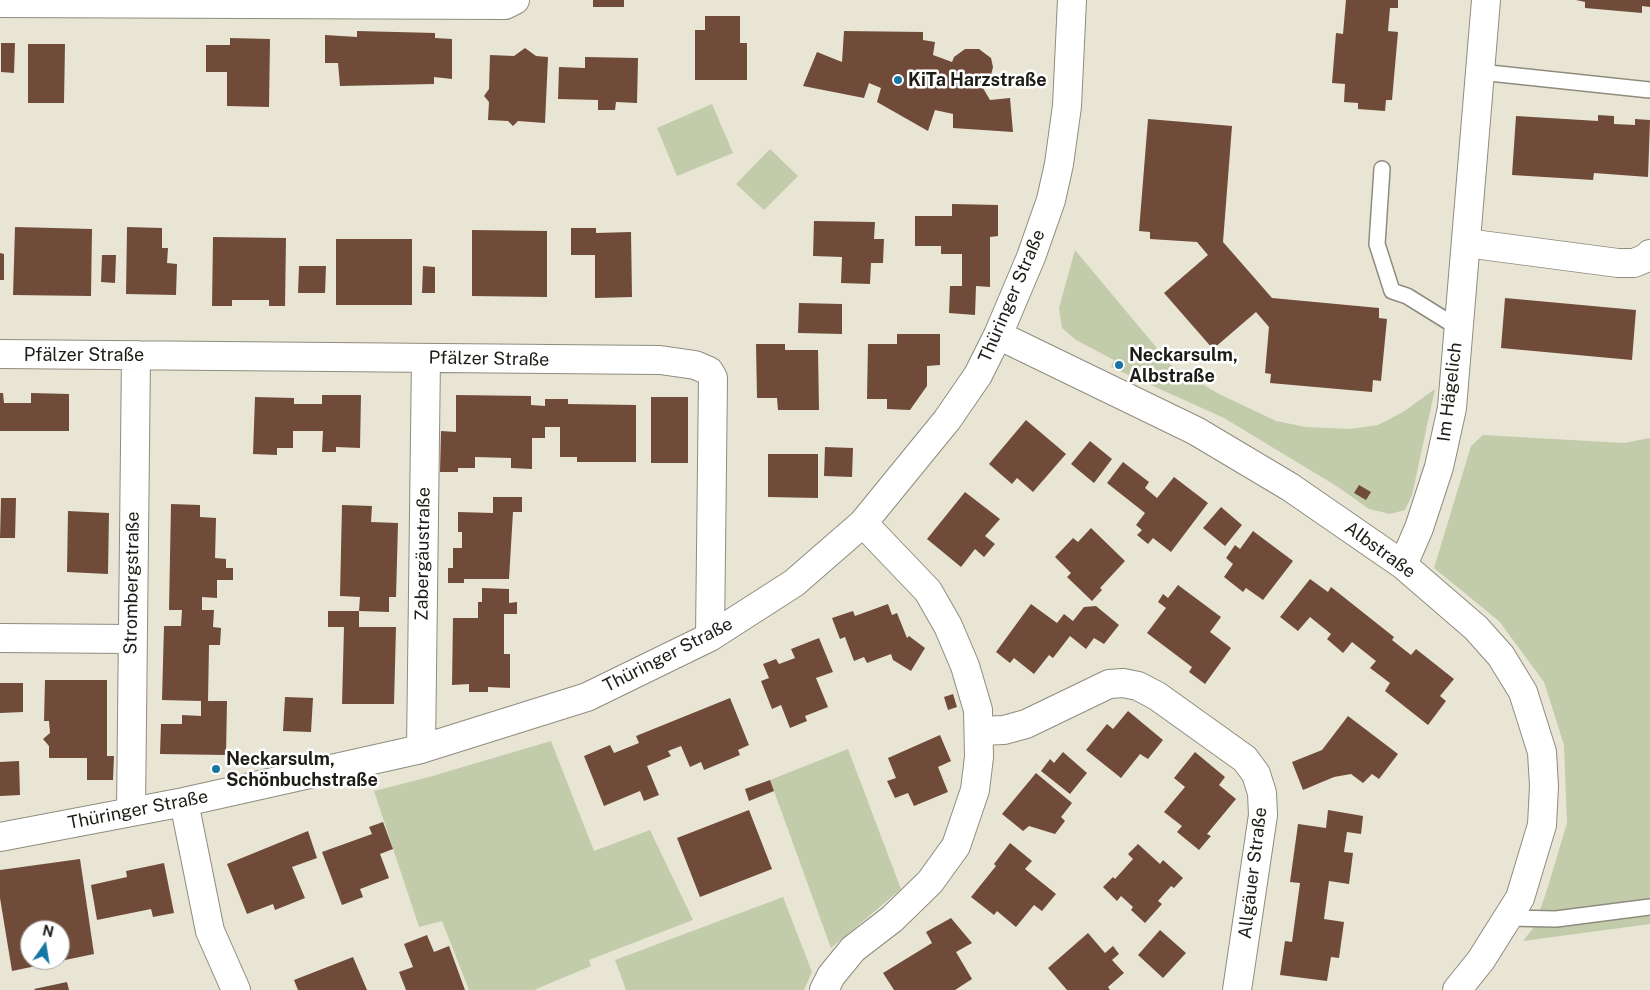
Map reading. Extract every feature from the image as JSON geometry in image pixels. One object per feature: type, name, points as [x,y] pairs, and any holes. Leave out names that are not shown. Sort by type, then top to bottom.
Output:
[{"type":"street","points":[[0,3],[505,5],[515,0]]},
{"type":"street","name":"Thüringer Straße","points":[[0,837],[184,802],[421,749],[587,696],[710,637],[794,583],[863,523],[948,420],[978,375],[998,335],[1031,257],[1051,200],[1057,173],[1067,106],[1072,0]]},
{"type":"street","name":"Im Hägelich","points":[[1403,564],[1419,528],[1439,467],[1452,408],[1457,327],[1466,244],[1486,0]]},
{"type":"street","points":[[1466,244],[1618,263],[1634,263],[1646,258],[1650,254]]},
{"type":"street","name":"Albstraße","points":[[998,335],[1196,431],[1290,488],[1403,564],[1476,628],[1501,656],[1523,692],[1542,752],[1544,786],[1542,825],[1520,898],[1481,960],[1457,990]]},
{"type":"street","name":"Pfälzer Straße","points":[[0,354],[660,360],[695,365],[709,371],[714,378],[710,637]]},
{"type":"street","name":"Strombergstraße","points":[[130,811],[136,355]]},
{"type":"street","name":"Zabergäustraße","points":[[421,749],[426,358]]},
{"type":"street","points":[[824,990],[831,976],[853,949],[892,919],[930,882],[956,846],[975,790],[980,730],[978,710],[964,666],[948,626],[928,591],[863,523]]},
{"type":"street","points":[[0,638],[131,639]]},
{"type":"street","name":"Allgäuer Straße","points":[[980,730],[1004,730],[1026,724],[1109,684],[1123,683],[1138,686],[1157,696],[1245,759],[1256,774],[1262,793],[1263,815],[1237,990]]},
{"type":"street","points":[[184,802],[210,931],[236,990]]},
{"type":"lane","points":[[1480,72],[1650,90]]},
{"type":"lane","points":[[1382,169],[1377,244],[1392,291],[1407,296],[1457,327]]},
{"type":"lane","points":[[1509,918],[1556,919],[1650,907]]},
{"type":"green space","points":[[712,104],[733,153],[677,176],[657,128]]},
{"type":"green space","points":[[770,149],[798,176],[764,210],[736,184]]},
{"type":"green space","points":[[1075,250],[1171,365],[1219,394],[1276,421],[1306,427],[1350,429],[1378,425],[1403,412],[1435,389],[1412,495],[1405,510],[1390,514],[1369,509],[1338,487],[1224,418],[1111,367],[1114,360],[1076,340],[1062,328],[1059,308]]},
{"type":"green space","points":[[1483,435],[1624,443],[1650,438],[1650,924],[1523,941],[1534,927],[1567,823],[1564,745],[1544,682],[1499,621],[1434,568],[1471,446]]},
{"type":"green space","points":[[551,741],[594,851],[650,830],[693,920],[589,960],[591,966],[534,990],[469,990],[442,921],[419,927],[374,791]]},
{"type":"green space","points":[[848,749],[901,889],[831,948],[770,780]]},
{"type":"green space","points":[[783,897],[812,972],[804,990],[626,990],[615,960]]},
{"type":"building","points":[[593,0],[624,0],[624,7],[593,7]]},
{"type":"building","points":[[1346,0],[1398,0],[1398,8],[1390,8],[1388,31],[1398,32],[1392,100],[1386,100],[1385,111],[1358,109],[1358,103],[1344,102],[1345,84],[1332,83],[1336,33],[1343,34]]},
{"type":"building","points":[[1576,0],[1650,0],[1650,7],[1642,6],[1642,13],[1585,8],[1585,2]]},
{"type":"building","points":[[705,16],[740,16],[740,43],[747,43],[747,80],[695,80],[695,30],[705,30]]},
{"type":"building","points":[[357,31],[435,33],[435,38],[452,39],[452,79],[434,77],[434,84],[340,86],[338,63],[325,63],[325,35],[357,37]]},
{"type":"building","name":"KiTa Harzstraße","points":[[844,31],[923,32],[923,40],[935,42],[933,55],[952,62],[954,57],[965,49],[979,49],[991,58],[993,67],[989,83],[983,88],[990,100],[1010,98],[1013,132],[953,128],[953,114],[935,110],[928,131],[877,102],[881,88],[869,83],[864,98],[803,86],[817,52],[842,62]]},
{"type":"building","points":[[230,38],[270,39],[269,107],[227,106],[227,72],[206,72],[206,45],[230,45]]},
{"type":"building","points":[[1,43],[15,43],[14,73],[1,72]]},
{"type":"building","points":[[28,44],[65,44],[64,103],[28,103]]},
{"type":"building","points":[[525,48],[536,56],[548,57],[545,123],[518,121],[513,126],[508,121],[488,120],[489,102],[484,96],[489,89],[490,55],[514,56]]},
{"type":"building","points":[[585,57],[638,58],[637,103],[616,102],[615,110],[598,110],[598,100],[558,99],[559,67],[585,68]]},
{"type":"building","points":[[1598,115],[1614,116],[1614,124],[1635,125],[1635,119],[1650,120],[1648,177],[1594,173],[1593,180],[1512,175],[1516,116],[1598,121]]},
{"type":"building","points":[[1148,119],[1232,126],[1223,242],[1272,298],[1379,308],[1379,318],[1387,319],[1381,381],[1373,380],[1372,392],[1270,383],[1271,374],[1265,373],[1269,327],[1256,312],[1213,349],[1164,293],[1208,255],[1197,242],[1150,239],[1150,232],[1139,231]]},
{"type":"building","points":[[952,204],[998,205],[998,236],[990,237],[990,287],[976,286],[975,315],[949,313],[950,286],[962,286],[962,254],[941,254],[941,246],[915,246],[915,216],[952,216]]},
{"type":"building","points":[[814,221],[875,222],[874,239],[884,239],[883,263],[871,263],[870,284],[841,283],[842,257],[813,256]]},
{"type":"building","points":[[15,227],[92,229],[91,296],[13,295]]},
{"type":"building","points":[[127,227],[162,228],[162,248],[168,248],[167,263],[177,264],[176,295],[126,294]]},
{"type":"building","points":[[571,228],[596,228],[596,233],[631,232],[632,297],[595,298],[595,255],[571,255]]},
{"type":"building","points":[[472,230],[547,231],[547,297],[472,296]]},
{"type":"building","points":[[213,237],[286,238],[285,306],[269,306],[269,300],[232,300],[232,306],[212,306]]},
{"type":"building","points":[[336,239],[412,239],[412,305],[336,305]]},
{"type":"building","points":[[0,253],[4,254],[4,280],[0,280]]},
{"type":"building","points":[[102,255],[116,255],[115,283],[101,282]]},
{"type":"building","points":[[299,266],[326,266],[325,293],[298,293]]},
{"type":"building","points":[[423,266],[435,267],[435,293],[422,293]]},
{"type":"building","points":[[1505,298],[1636,310],[1632,360],[1501,348]]},
{"type":"building","points":[[799,303],[842,304],[842,334],[798,333]]},
{"type":"building","points":[[897,334],[940,334],[940,365],[927,366],[927,386],[910,410],[887,409],[887,399],[867,399],[868,344],[897,344]]},
{"type":"building","points":[[756,344],[785,344],[785,350],[818,350],[819,410],[778,410],[777,398],[757,398]]},
{"type":"building","points":[[0,393],[3,393],[4,403],[31,403],[31,393],[69,394],[69,431],[0,431]]},
{"type":"building","points":[[322,395],[361,395],[360,448],[336,447],[336,452],[322,452],[323,431],[293,431],[293,448],[277,448],[277,455],[253,454],[255,397],[294,398],[294,404],[322,404]]},
{"type":"building","points":[[456,395],[531,396],[531,405],[545,406],[545,399],[568,399],[568,404],[636,405],[636,462],[577,462],[577,457],[560,457],[560,427],[545,427],[545,438],[532,438],[532,469],[511,468],[511,458],[475,457],[475,468],[458,468],[458,472],[440,472],[441,431],[456,432]]},
{"type":"building","points":[[651,397],[688,397],[688,463],[651,463]]},
{"type":"building","points":[[1026,420],[1066,454],[1033,492],[1017,478],[1012,484],[989,464]]},
{"type":"building","points":[[1090,441],[1112,459],[1094,483],[1071,464]]},
{"type":"building","points":[[825,447],[853,448],[852,477],[824,476]]},
{"type":"building","points":[[768,454],[818,454],[818,498],[768,497]]},
{"type":"building","points":[[1123,462],[1149,482],[1145,488],[1157,498],[1174,477],[1208,503],[1171,552],[1153,538],[1148,544],[1137,535],[1142,530],[1136,525],[1145,513],[1107,483]]},
{"type":"building","points":[[1359,485],[1371,492],[1366,500],[1354,493]]},
{"type":"building","points":[[965,492],[1000,519],[985,536],[995,544],[984,557],[975,549],[961,567],[927,539]]},
{"type":"building","points":[[493,497],[522,497],[522,512],[513,512],[509,579],[464,579],[464,583],[448,583],[448,568],[453,568],[453,548],[462,548],[462,532],[458,532],[458,512],[493,513]]},
{"type":"building","points":[[1,498],[16,498],[15,538],[0,538]]},
{"type":"building","points":[[171,504],[200,505],[200,517],[216,518],[215,558],[226,559],[226,568],[233,568],[233,580],[217,580],[217,598],[202,597],[202,610],[214,610],[213,627],[221,628],[220,645],[209,645],[208,701],[227,701],[226,755],[160,754],[161,724],[182,724],[182,715],[201,716],[201,701],[162,700],[164,626],[181,626],[182,610],[169,610]]},
{"type":"building","points":[[342,505],[372,506],[371,522],[398,523],[396,597],[389,597],[389,612],[359,611],[360,597],[340,596]]},
{"type":"building","points":[[1221,507],[1242,525],[1225,546],[1203,528]]},
{"type":"building","points":[[68,511],[109,513],[108,574],[67,572]]},
{"type":"building","points":[[1091,528],[1125,561],[1100,588],[1102,590],[1092,601],[1067,577],[1071,573],[1055,557],[1073,538],[1078,542]]},
{"type":"building","points":[[1253,531],[1293,561],[1263,600],[1246,588],[1243,592],[1224,577],[1233,564],[1226,558],[1235,545],[1240,549]]},
{"type":"building","points":[[1310,579],[1328,592],[1331,587],[1394,637],[1392,640],[1411,655],[1416,649],[1454,679],[1440,696],[1446,701],[1428,725],[1385,691],[1390,683],[1370,668],[1376,661],[1352,642],[1343,653],[1327,639],[1331,634],[1310,617],[1298,631],[1280,617]]},
{"type":"building","points":[[1178,585],[1221,617],[1210,632],[1231,648],[1205,684],[1189,672],[1192,667],[1147,633],[1166,608],[1158,602],[1163,594],[1168,598]]},
{"type":"building","points":[[482,588],[509,589],[509,603],[517,602],[517,614],[504,614],[504,654],[510,654],[510,688],[488,687],[488,692],[469,692],[469,684],[452,685],[453,618],[478,618],[478,602],[482,602]]},
{"type":"building","points":[[888,604],[892,615],[897,613],[907,638],[909,636],[925,648],[911,671],[893,660],[891,654],[867,663],[864,657],[854,661],[845,637],[840,639],[832,618],[853,611],[855,616]]},
{"type":"building","points":[[1031,604],[1057,623],[1064,614],[1073,621],[1084,607],[1096,606],[1119,625],[1104,644],[1094,638],[1086,649],[1070,636],[1053,658],[1049,655],[1034,674],[1014,658],[1010,663],[996,652]]},
{"type":"building","points":[[328,611],[359,611],[359,627],[396,627],[394,704],[342,704],[344,627],[328,627]]},
{"type":"building","points":[[819,638],[833,672],[816,678],[828,707],[805,716],[807,721],[790,728],[781,705],[772,709],[761,681],[769,678],[763,664],[776,659],[779,664],[795,658],[791,649]]},
{"type":"building","points":[[45,680],[107,680],[107,756],[114,756],[113,780],[87,780],[87,758],[49,758],[49,746],[43,739],[50,733],[49,721],[44,721]]},
{"type":"building","points":[[0,683],[23,683],[23,712],[0,713]]},
{"type":"building","points":[[953,694],[957,707],[948,710],[944,697]]},
{"type":"building","points":[[285,697],[313,698],[311,732],[283,731]]},
{"type":"building","points":[[730,698],[749,745],[738,750],[740,755],[704,770],[701,762],[690,767],[681,746],[668,751],[671,756],[647,766],[659,795],[644,801],[640,791],[604,806],[584,756],[610,745],[614,753],[639,743],[636,736]]},
{"type":"building","points":[[1128,711],[1163,740],[1148,759],[1140,754],[1121,778],[1086,750],[1107,724],[1113,729]]},
{"type":"building","points":[[1348,716],[1398,754],[1379,779],[1372,774],[1363,783],[1351,774],[1334,777],[1303,790],[1292,762],[1322,750]]},
{"type":"building","points":[[940,735],[951,761],[938,767],[948,792],[914,806],[908,793],[895,798],[887,781],[896,778],[888,758]]},
{"type":"building","points":[[1063,752],[1087,773],[1070,794],[1041,771],[1050,759],[1054,763]]},
{"type":"building","points":[[1195,752],[1225,777],[1219,785],[1236,799],[1207,834],[1211,836],[1199,850],[1177,832],[1182,826],[1164,812],[1185,787],[1174,778]]},
{"type":"building","points":[[19,761],[20,795],[0,796],[0,762]]},
{"type":"building","points":[[1036,773],[1072,803],[1061,817],[1065,821],[1055,834],[1029,826],[1023,831],[1002,814]]},
{"type":"building","points":[[770,780],[774,791],[749,801],[745,789]]},
{"type":"building","points":[[749,810],[772,869],[700,897],[677,838]]},
{"type":"building","points":[[1328,810],[1363,816],[1361,834],[1347,832],[1344,852],[1353,853],[1349,884],[1329,881],[1324,919],[1344,922],[1339,958],[1331,957],[1327,981],[1280,975],[1285,941],[1292,942],[1300,883],[1290,882],[1298,824],[1326,828]]},
{"type":"building","points":[[383,822],[393,849],[380,854],[389,878],[360,889],[363,897],[342,905],[322,852],[372,834],[369,827]]},
{"type":"building","points":[[308,831],[317,858],[292,867],[305,898],[275,910],[273,904],[247,914],[227,864]]},
{"type":"building","points":[[1010,843],[1032,861],[1025,869],[1056,894],[1042,911],[1034,905],[1016,927],[997,911],[994,915],[971,897],[996,866],[994,864]]},
{"type":"building","points":[[1138,844],[1160,864],[1163,860],[1183,878],[1174,888],[1171,886],[1158,901],[1162,904],[1145,923],[1131,910],[1133,907],[1121,896],[1117,901],[1103,887],[1113,877],[1115,879],[1133,859],[1128,854]]},
{"type":"building","points":[[80,859],[94,954],[70,959],[70,920],[20,920],[20,969],[12,971],[0,898],[0,870]]},
{"type":"building","points":[[164,863],[174,913],[153,917],[151,909],[97,920],[91,885],[127,877],[126,871]]},
{"type":"building","points":[[951,918],[972,943],[956,952],[972,979],[955,990],[894,990],[883,973],[932,943],[926,932]]},
{"type":"building","points":[[1160,930],[1186,953],[1163,978],[1138,955]]},
{"type":"building","points":[[1088,933],[1105,953],[1113,946],[1119,954],[1112,960],[1124,973],[1108,987],[1110,990],[1067,990],[1048,968]]},
{"type":"building","points":[[427,935],[434,952],[449,946],[465,990],[406,990],[399,972],[413,967],[404,944]]},
{"type":"building","points":[[353,957],[367,990],[298,990],[294,980]]},
{"type":"building","points":[[67,982],[69,990],[34,989]]},
{"type":"place","name":"KiTa Harzstraße","points":[[898,80]]},
{"type":"place","name":"Neckarsulm, Albstraße","points":[[1119,365]]},
{"type":"place","name":"Neckarsulm, Schönbuchstraße","points":[[216,769]]}]
